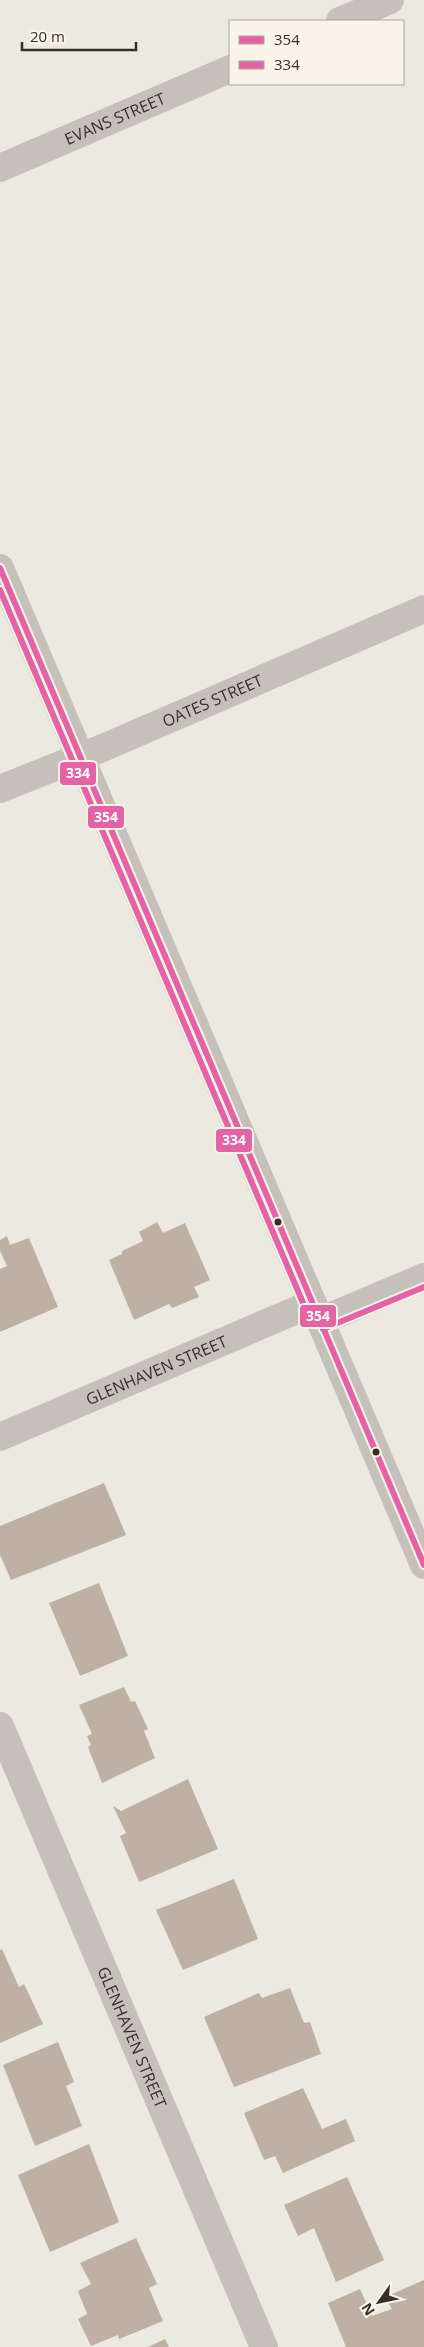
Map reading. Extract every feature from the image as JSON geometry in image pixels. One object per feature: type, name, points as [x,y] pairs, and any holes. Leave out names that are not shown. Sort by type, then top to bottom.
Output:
[{"type":"street","points":[[342,20],[390,0]]},
{"type":"street","name":"EVANS STREET","points":[[0,168],[229,69]]},
{"type":"street","points":[[0,568],[424,1565]]},
{"type":"street","name":"OATES STREET","points":[[0,789],[424,609]]},
{"type":"street","name":"GLENHAVEN STREET","points":[[0,1437],[316,1312],[424,1277]]},
{"type":"street","name":"GLENHAVEN STREET","points":[[0,1726],[264,2347]]},
{"type":"building","points":[[157,1222],[163,1233],[185,1223],[210,1280],[194,1287],[199,1297],[172,1308],[169,1304],[134,1320],[109,1260],[122,1254],[122,1251],[143,1241],[139,1232]]},
{"type":"building","points":[[7,1236],[10,1245],[29,1238],[58,1307],[0,1332],[0,1269],[7,1266],[0,1251],[0,1240]]},
{"type":"building","points":[[104,1483],[126,1535],[11,1580],[0,1555],[0,1526]]},
{"type":"building","points":[[99,1583],[128,1656],[80,1676],[49,1603]]},
{"type":"building","points":[[124,1687],[131,1702],[135,1701],[148,1729],[144,1731],[155,1758],[102,1783],[88,1747],[91,1745],[87,1736],[92,1734],[79,1705]]},
{"type":"building","points":[[188,1779],[218,1849],[139,1882],[120,1836],[126,1833],[113,1806],[121,1811]]},
{"type":"building","points":[[234,1879],[258,1939],[183,1970],[156,1910]]},
{"type":"building","points":[[2,1949],[19,1987],[24,1984],[43,2024],[0,2043],[0,1950]]},
{"type":"building","points":[[290,1988],[304,2023],[310,2022],[321,2054],[234,2087],[204,2017],[259,1993],[262,1998]]},
{"type":"building","points":[[58,2042],[74,2082],[66,2086],[82,2126],[35,2146],[3,2065]]},
{"type":"building","points":[[303,2088],[322,2129],[346,2119],[355,2141],[283,2173],[275,2156],[264,2160],[244,2113]]},
{"type":"building","points":[[89,2144],[119,2222],[50,2252],[18,2175]]},
{"type":"building","points":[[347,2177],[384,2260],[336,2282],[314,2228],[298,2236],[284,2205]]},
{"type":"building","points":[[136,2238],[157,2284],[149,2288],[163,2321],[119,2339],[118,2335],[91,2346],[78,2319],[87,2314],[78,2291],[91,2284],[80,2263]]},
{"type":"building","points":[[424,2280],[424,2347],[346,2347],[328,2303],[360,2289],[372,2316],[392,2309],[385,2297]]},
{"type":"building","points":[[165,2339],[169,2347],[148,2347]]},
{"type":"transit line","name":"354","points":[[0,568],[424,1565]]},
{"type":"transit line","name":"334","points":[[0,590],[312,1324]]},
{"type":"transit line","name":"334","points":[[323,1329],[424,1287]]}]
